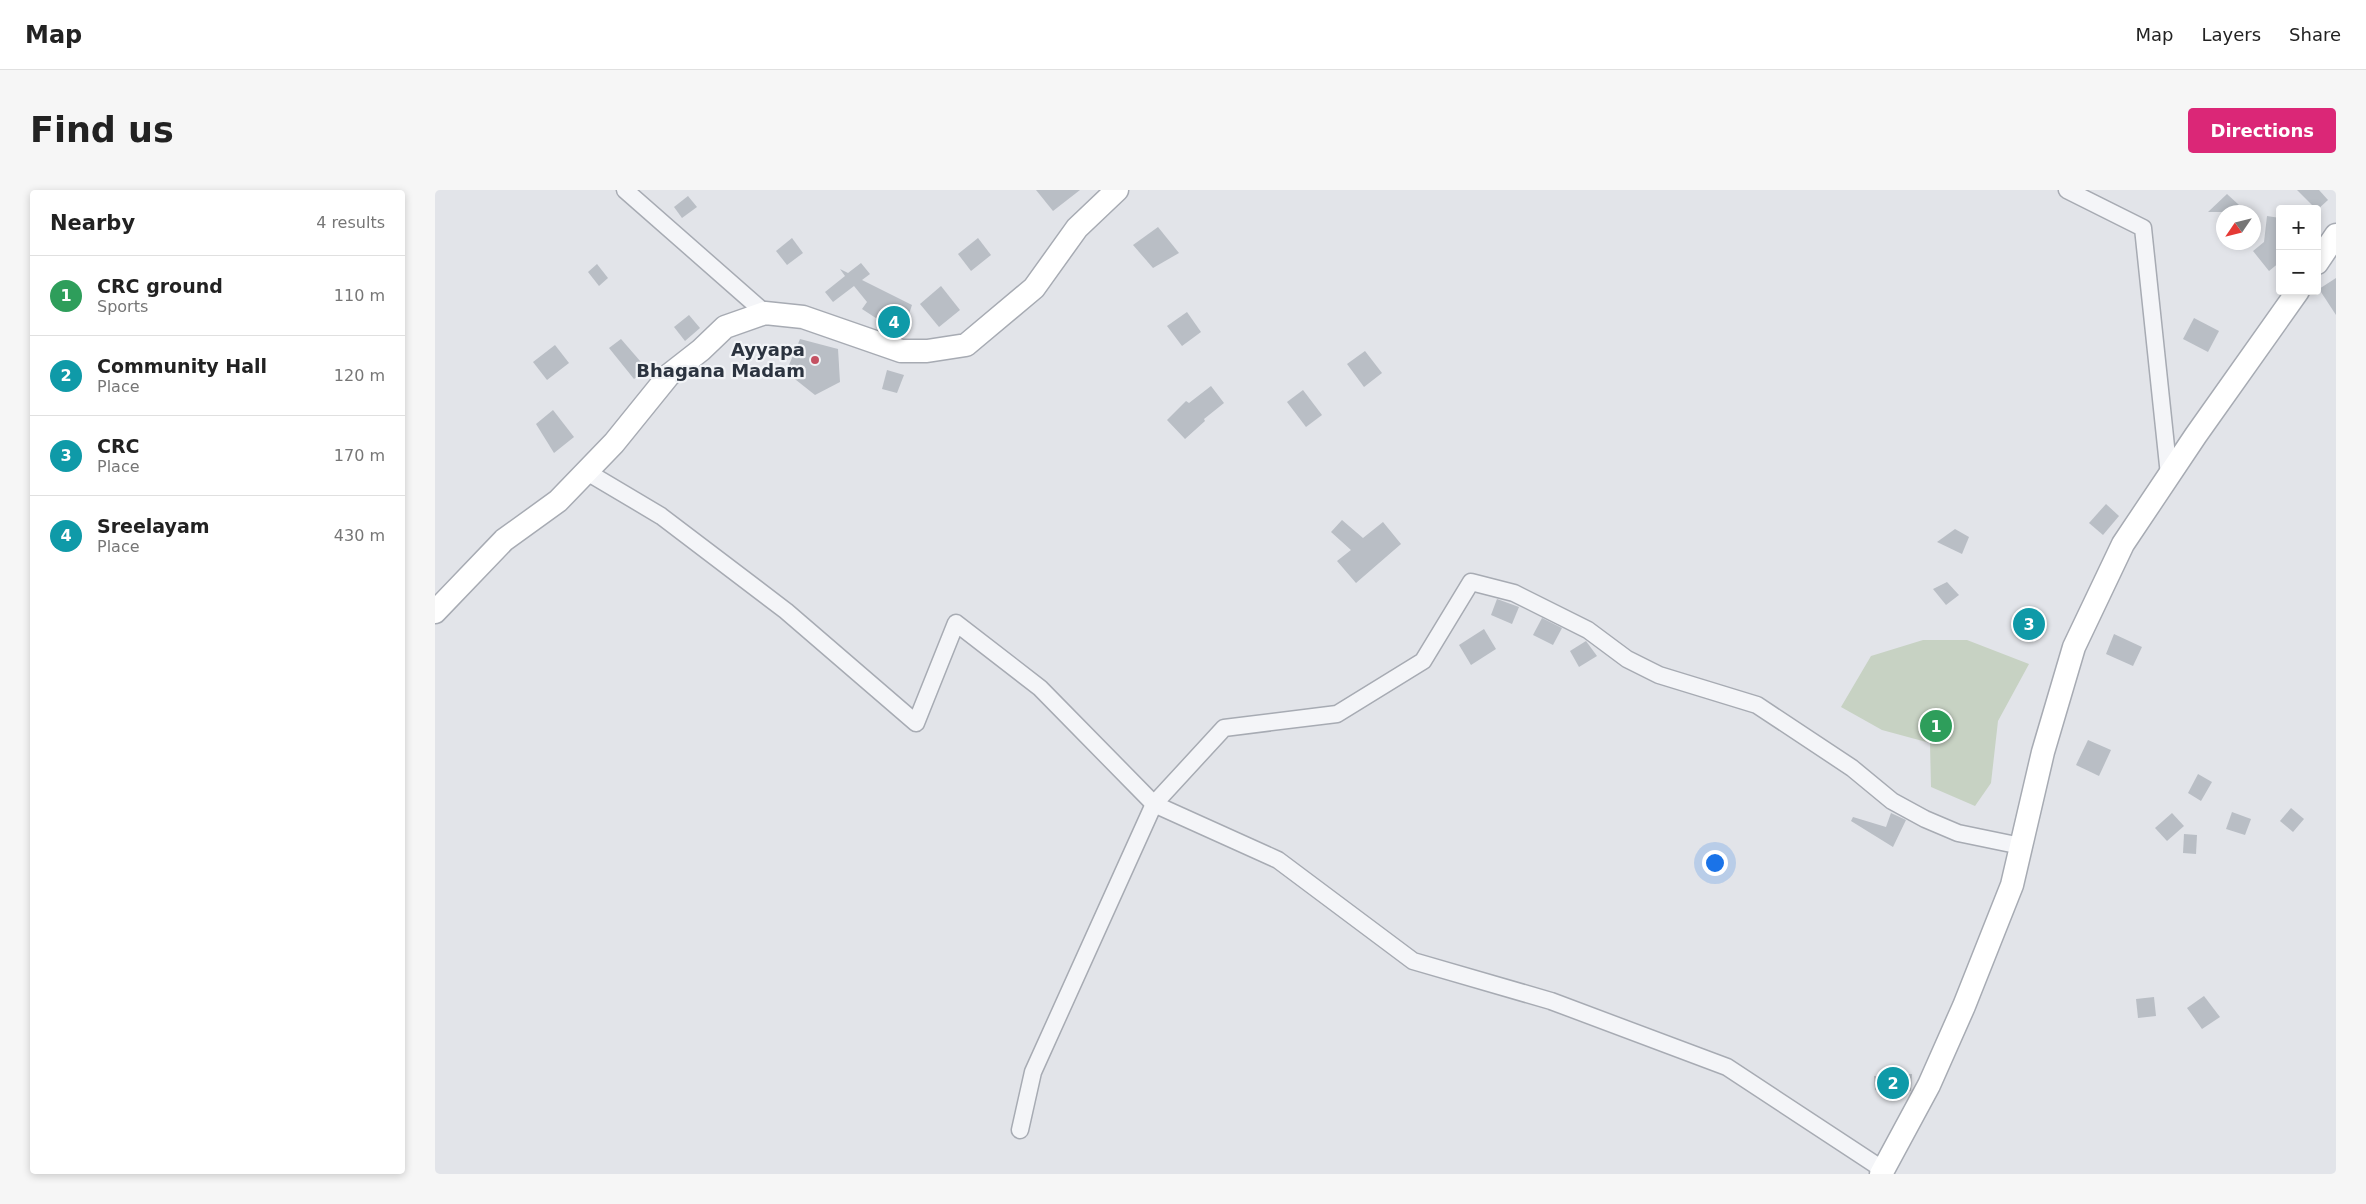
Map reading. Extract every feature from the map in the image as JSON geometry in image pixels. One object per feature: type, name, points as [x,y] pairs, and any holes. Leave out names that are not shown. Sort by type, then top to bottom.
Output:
[{"type":"street","points":[[625,190],[765,313]]},
{"type":"street","points":[[435,612],[504,540],[559,500],[614,443],[669,375],[701,350],[725,327],[765,313],[803,317],[901,351],[927,351],[967,344],[1034,288],[1077,228],[1117,190]]},
{"type":"street","points":[[2067,190],[2143,228],[2169,476]]},
{"type":"street","points":[[2321,257],[2336,235]]},
{"type":"street","points":[[587,472],[661,516],[778,605],[915,722],[956,623],[1040,688],[1154,804],[1277,860],[1413,961],[1551,1001],[1727,1067],[1882,1172],[1929,1084],[1964,1006],[2013,885],[2043,752],[2074,647],[2123,544],[2295,295]]},
{"type":"street","points":[[1020,1130],[1033,1072],[1154,804],[1224,728],[1337,714],[1423,661],[1471,582],[1514,593],[1588,630],[1627,659],[1659,675],[1757,705],[1852,768],[1892,801],[1925,820],[1958,834],[2021,846]]},
{"type":"green space","points":[[1923,640],[1967,640],[2029,664],[1998,721],[1991,783],[1975,806],[1931,787],[1930,743],[1882,730],[1841,707],[1871,656]]},
{"type":"building","points":[[1036,190],[1080,190],[1053,211]]},
{"type":"building","points":[[2297,190],[2319,190],[2328,200],[2321,206],[2312,205]]},
{"type":"building","points":[[2227,194],[2239,205],[2216,205],[2216,212],[2208,212]]},
{"type":"building","points":[[688,196],[697,207],[682,218],[674,207]]},
{"type":"building","points":[[2267,216],[2276,217],[2276,265],[2269,271],[2253,251],[2261,250],[2261,244],[2264,242]]},
{"type":"building","points":[[1158,227],[1179,253],[1153,268],[1133,245]]},
{"type":"building","points":[[792,238],[803,253],[787,265],[776,251]]},
{"type":"building","points":[[978,238],[991,255],[971,271],[958,254]]},
{"type":"building","points":[[861,263],[870,274],[862,280],[912,305],[902,335],[862,309],[867,302],[854,286],[833,302],[825,292],[845,276],[840,269],[848,273]]},
{"type":"building","points":[[597,264],[608,278],[599,286],[588,272]]},
{"type":"building","points":[[2336,278],[2336,315],[2321,292],[2321,288]]},
{"type":"building","points":[[941,286],[960,310],[939,327],[920,304]]},
{"type":"building","points":[[1187,312],[1201,332],[1182,346],[1167,326]]},
{"type":"building","points":[[689,315],[700,328],[685,341],[674,327]]},
{"type":"building","points":[[2194,318],[2219,331],[2208,352],[2183,339]]},
{"type":"building","points":[[621,339],[647,369],[634,379],[609,348]]},
{"type":"building","name":"Ayyapa Bhagana Madam","points":[[800,339],[838,349],[840,382],[815,395],[786,372]]},
{"type":"building","points":[[555,345],[569,363],[547,380],[533,362]]},
{"type":"building","points":[[1365,351],[1382,373],[1364,387],[1347,364]]},
{"type":"building","points":[[887,370],[904,375],[897,393],[882,389]]},
{"type":"building","points":[[1211,386],[1224,403],[1204,419],[1205,421],[1185,439],[1167,420],[1186,401],[1189,403]]},
{"type":"building","points":[[1303,390],[1322,415],[1306,427],[1287,402]]},
{"type":"building","points":[[553,410],[574,437],[554,453],[536,424]]},
{"type":"building","points":[[2106,504],[2119,516],[2103,535],[2089,523]]},
{"type":"building","points":[[1342,520],[1363,538],[1383,522],[1401,544],[1356,583],[1337,561],[1351,550],[1331,532]]},
{"type":"building","points":[[1955,529],[1969,537],[1962,554],[1937,542]]},
{"type":"building","points":[[1947,582],[1959,595],[1946,605],[1933,589]]},
{"type":"building","points":[[1497,599],[1519,607],[1512,624],[1491,615]]},
{"type":"building","points":[[2021,613],[2041,620],[2036,636],[2016,629]]},
{"type":"building","points":[[1542,618],[1562,628],[1553,645],[1533,635]]},
{"type":"building","points":[[1484,629],[1496,649],[1471,665],[1459,645]]},
{"type":"building","points":[[2114,634],[2142,647],[2133,666],[2106,654]]},
{"type":"building","points":[[1586,641],[1597,656],[1579,667],[1570,651]]},
{"type":"building","points":[[2088,740],[2111,750],[2099,776],[2076,765]]},
{"type":"building","points":[[2198,774],[2212,782],[2201,801],[2188,793]]},
{"type":"building","points":[[2291,808],[2304,819],[2293,832],[2280,821]]},
{"type":"building","points":[[2232,812],[2251,819],[2245,835],[2226,829]]},
{"type":"building","points":[[1891,813],[1906,820],[1893,847],[1851,821],[1853,817],[1886,827]]},
{"type":"building","points":[[2172,813],[2184,826],[2167,841],[2155,828]]},
{"type":"building","points":[[2184,834],[2197,835],[2196,854],[2183,853]]},
{"type":"building","points":[[2204,996],[2220,1017],[2202,1029],[2187,1008]]},
{"type":"building","points":[[2154,997],[2156,1016],[2138,1018],[2136,999]]},
{"type":"building","points":[[1912,1074],[1911,1091],[1892,1093],[1875,1090],[1874,1076]]},
{"type":"place","name":"Sreelayam","points":[[894,322]]},
{"type":"place","name":"Ayyapa Bhagana Madam","points":[[815,360]]},
{"type":"place","name":"CRC","points":[[2029,624]]},
{"type":"place","name":"CRC ground","points":[[1936,726]]},
{"type":"place","name":"Community Hall","points":[[1893,1083]]}]
